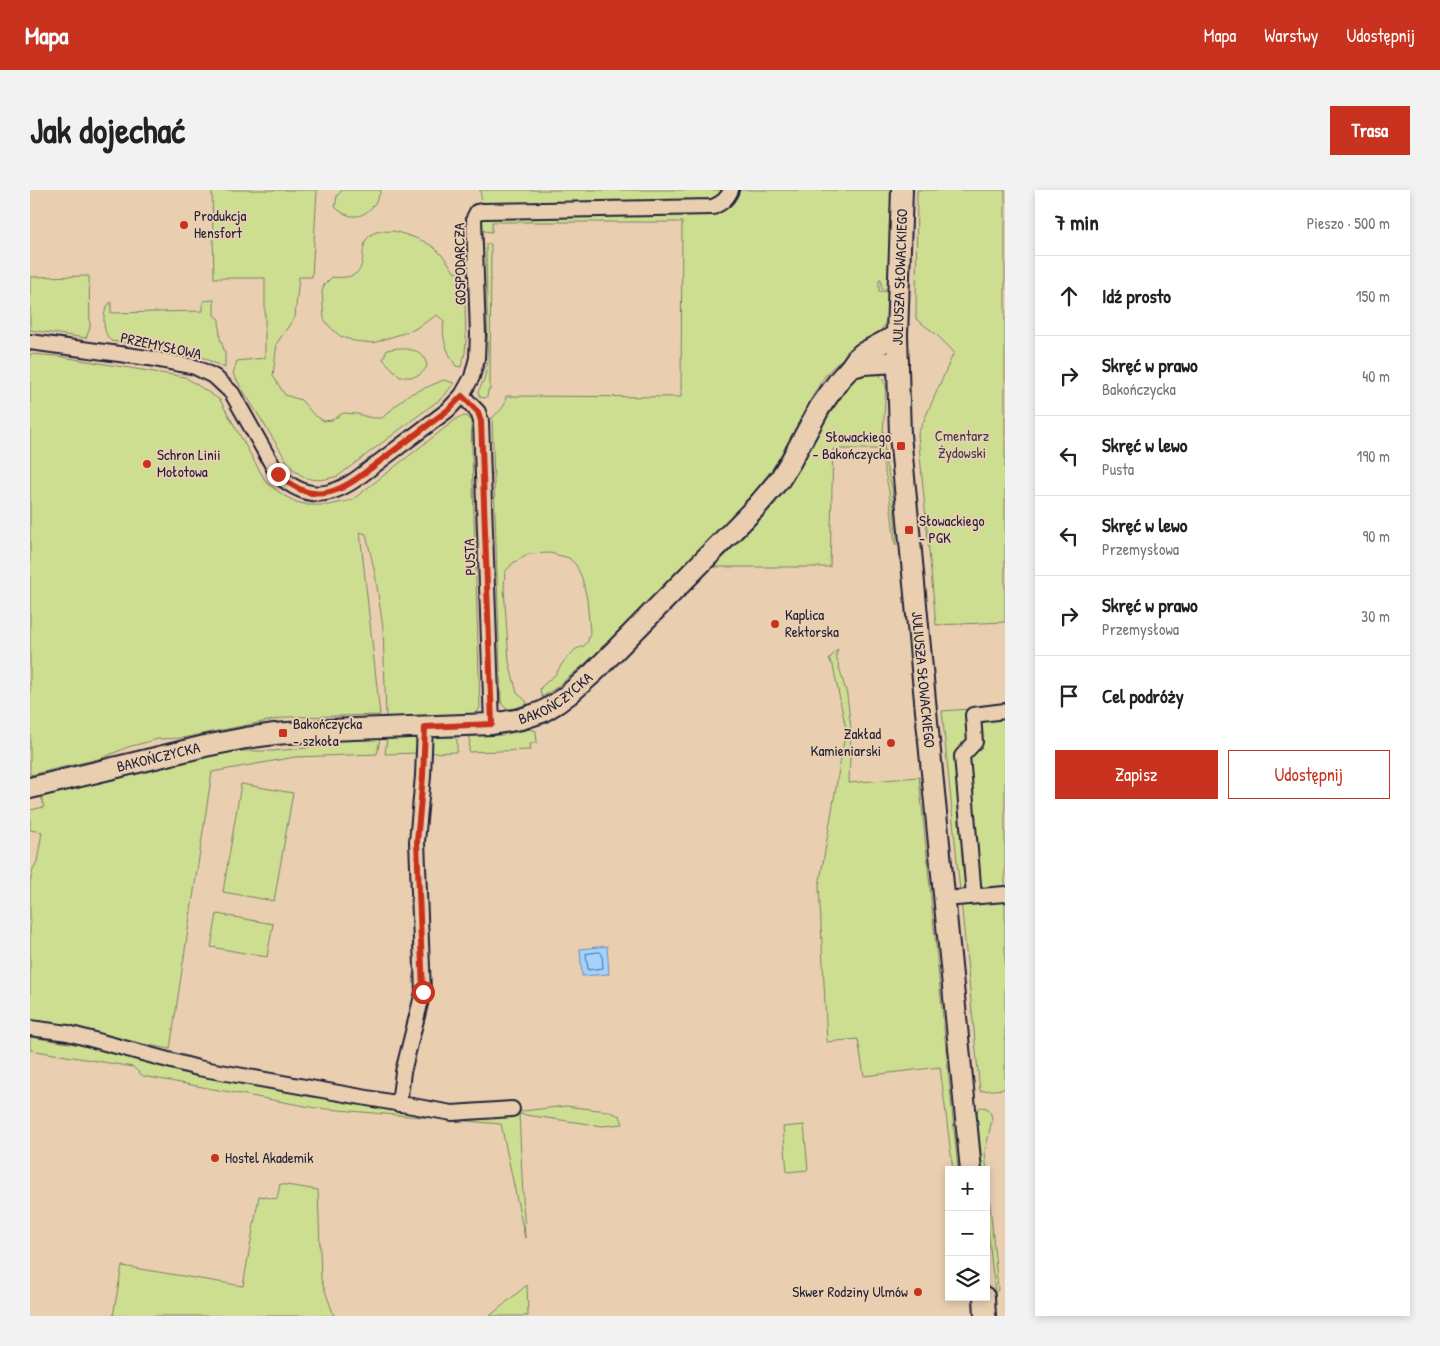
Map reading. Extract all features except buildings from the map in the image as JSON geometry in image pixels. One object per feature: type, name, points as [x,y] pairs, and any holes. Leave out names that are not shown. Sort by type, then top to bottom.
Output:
[{"type":"street","name":"GOSPODARCZA","points":[[462,396],[472,376],[477,358],[478,334],[474,218],[477,212],[713,207],[722,203],[731,190]]},
{"type":"street","name":"JULIUSZA SŁOWACKIEGO","points":[[902,190],[898,335],[901,446],[971,1166]]},
{"type":"street","name":"BAKOŃCZYCKA","points":[[30,788],[246,738],[301,732],[492,724],[521,719],[542,712],[569,694],[614,652],[739,526],[780,479],[792,461],[830,391],[864,353],[898,335]]},
{"type":"street","name":"PRZEMYSŁOWA","points":[[30,342],[149,358],[195,367],[214,377],[232,393],[278,474],[289,484],[304,491],[317,494],[345,487],[448,410],[462,396]]},
{"type":"street","points":[[850,368],[863,364],[898,362]]},
{"type":"street","name":"PUSTA","points":[[462,396],[478,412],[482,428],[492,724]]},
{"type":"street","points":[[974,896],[962,756],[975,742],[973,715],[1005,711]]},
{"type":"street","points":[[399,1104],[403,1072],[423,992],[417,842],[425,727]]},
{"type":"street","points":[[944,899],[1005,894]]},
{"type":"street","points":[[30,1028],[68,1034],[198,1068],[452,1113],[512,1109]]},
{"type":"street","points":[[984,1301],[986,1316]]},
{"type":"green space","points":[[212,190],[317,190],[312,277],[299,277],[295,317],[277,343],[273,376],[285,395],[301,400],[314,415],[324,421],[332,420],[343,413],[382,418],[408,395],[444,380],[454,383],[443,397],[338,476],[318,480],[307,478],[290,466],[233,374],[237,361],[265,358],[265,278],[214,278]]},
{"type":"green space","points":[[342,190],[381,190],[374,205],[369,210],[363,214],[350,216],[342,213],[335,207],[337,196]]},
{"type":"green space","points":[[480,190],[725,190],[716,200],[488,206],[482,202]]},
{"type":"green space","points":[[737,190],[891,190],[890,289],[882,289],[881,279],[879,279],[879,291],[888,292],[887,317],[884,326],[880,331],[854,348],[827,373],[773,468],[754,492],[594,656],[542,697],[541,687],[555,675],[564,661],[576,649],[584,646],[588,641],[590,632],[587,599],[582,578],[576,565],[569,558],[550,553],[529,554],[513,563],[505,572],[504,588],[509,662],[517,693],[527,704],[508,709],[501,700],[492,418],[500,411],[506,396],[681,397],[682,222],[492,222],[492,232],[484,231],[482,221],[490,214],[704,214],[716,212],[724,208]]},
{"type":"green space","name":"Cmentarz Żydowski","points":[[917,190],[1005,190],[1005,622],[936,625],[918,434],[954,352],[936,334],[916,319]]},
{"type":"green space","points":[[379,231],[393,231],[430,245],[442,255],[455,273],[464,269],[466,341],[461,367],[456,366],[450,355],[444,339],[444,321],[437,315],[413,330],[373,343],[354,341],[340,336],[324,319],[322,292],[324,285],[332,277],[347,277],[356,273],[361,267],[365,244],[369,237]]},
{"type":"green space","points":[[486,244],[491,244],[490,390],[488,390],[487,397],[484,398],[480,397],[478,392],[484,380],[488,361]]},
{"type":"green space","points":[[89,276],[90,328],[86,338],[30,330],[30,277]]},
{"type":"green space","points":[[214,300],[214,315],[219,319],[220,338],[225,353],[225,368],[192,352],[111,341],[104,327],[104,315],[111,302],[111,313],[203,311],[203,301]]},
{"type":"green space","points":[[397,348],[416,351],[423,356],[427,366],[422,373],[416,376],[400,377],[383,359],[387,350]]},
{"type":"green space","points":[[30,354],[56,356],[185,377],[220,400],[266,482],[283,495],[296,502],[308,505],[329,505],[352,500],[459,417],[467,416],[471,423],[480,707],[478,711],[474,714],[386,717],[383,628],[375,573],[366,534],[360,532],[380,715],[288,717],[182,738],[158,739],[128,747],[102,758],[30,775]]},
{"type":"green space","points":[[874,372],[879,374],[886,385],[883,433],[886,465],[892,488],[897,545],[895,545],[889,491],[880,449],[833,449],[830,567],[714,567],[774,505],[788,487],[825,421],[848,387],[863,373]]},
{"type":"green space","points":[[838,649],[836,656],[847,695],[851,729],[849,783],[919,777],[958,1166],[952,1166],[940,1067],[864,1076],[858,1039],[827,1042],[819,886],[846,729],[833,666],[829,659]]},
{"type":"green space","points":[[983,708],[1005,710],[1005,1089],[980,1091],[942,711]]},
{"type":"green space","points":[[531,729],[536,731],[537,743],[530,744],[531,750],[469,752],[470,737],[502,735]]},
{"type":"green space","points":[[431,737],[454,737],[457,740],[457,752],[427,753]]},
{"type":"green space","points":[[420,738],[419,753],[385,754],[387,739]]},
{"type":"green space","points":[[380,739],[377,754],[295,757],[212,772],[170,1049],[30,1023],[30,883],[33,869],[37,862],[42,832],[30,830],[30,810],[44,807],[41,796],[229,751],[273,751],[307,748],[325,741]]},
{"type":"green space","points":[[241,784],[293,793],[274,901],[223,892]]},
{"type":"green space","points":[[217,914],[273,924],[267,957],[211,947]]},
{"type":"green space","points":[[30,1037],[114,1050],[449,1118],[519,1113],[565,1106],[607,1111],[620,1116],[623,1124],[603,1126],[519,1114],[525,1238],[501,1124],[316,1108],[143,1076],[133,1067],[30,1050]]},
{"type":"green space","points":[[981,1107],[987,1108],[992,1119],[985,1152],[986,1166],[982,1166],[976,1115]]},
{"type":"green space","points":[[804,1125],[808,1170],[787,1172],[783,1127]]},
{"type":"green space","points":[[280,1184],[318,1190],[321,1279],[334,1316],[113,1316],[122,1266],[243,1286],[259,1196],[277,1199]]},
{"type":"green space","points":[[990,1205],[998,1290],[995,1293],[990,1248]]},
{"type":"green space","points":[[527,1285],[528,1316],[490,1316]]},
{"type":"water","points":[[607,946],[609,974],[582,976],[580,949]]},
{"type":"place","name":"Produkcja Hensfort","points":[[184,225]]},
{"type":"place","name":"Słowackiego - Bakończycka","points":[[901,446]]},
{"type":"place","name":"Schron Linii Mołotowa","points":[[147,464]]},
{"type":"place","name":"Słowackiego - PGK","points":[[909,530]]},
{"type":"place","name":"Kaplica Rektorska","points":[[775,624]]},
{"type":"place","name":"Bakończycka - szkoła","points":[[283,733]]},
{"type":"place","name":"Zakład Kamieniarski","points":[[891,743]]},
{"type":"place","name":"Hostel Akademik","points":[[215,1158]]},
{"type":"place","name":"Skwer Rodziny Ulmów","points":[[918,1292]]},
{"type":"route","points":[[278,474],[289,484],[304,491],[317,494],[331,492],[345,487],[359,477],[448,410],[462,396],[478,412],[481,421],[492,724],[425,727],[417,842],[423,992]]}]
